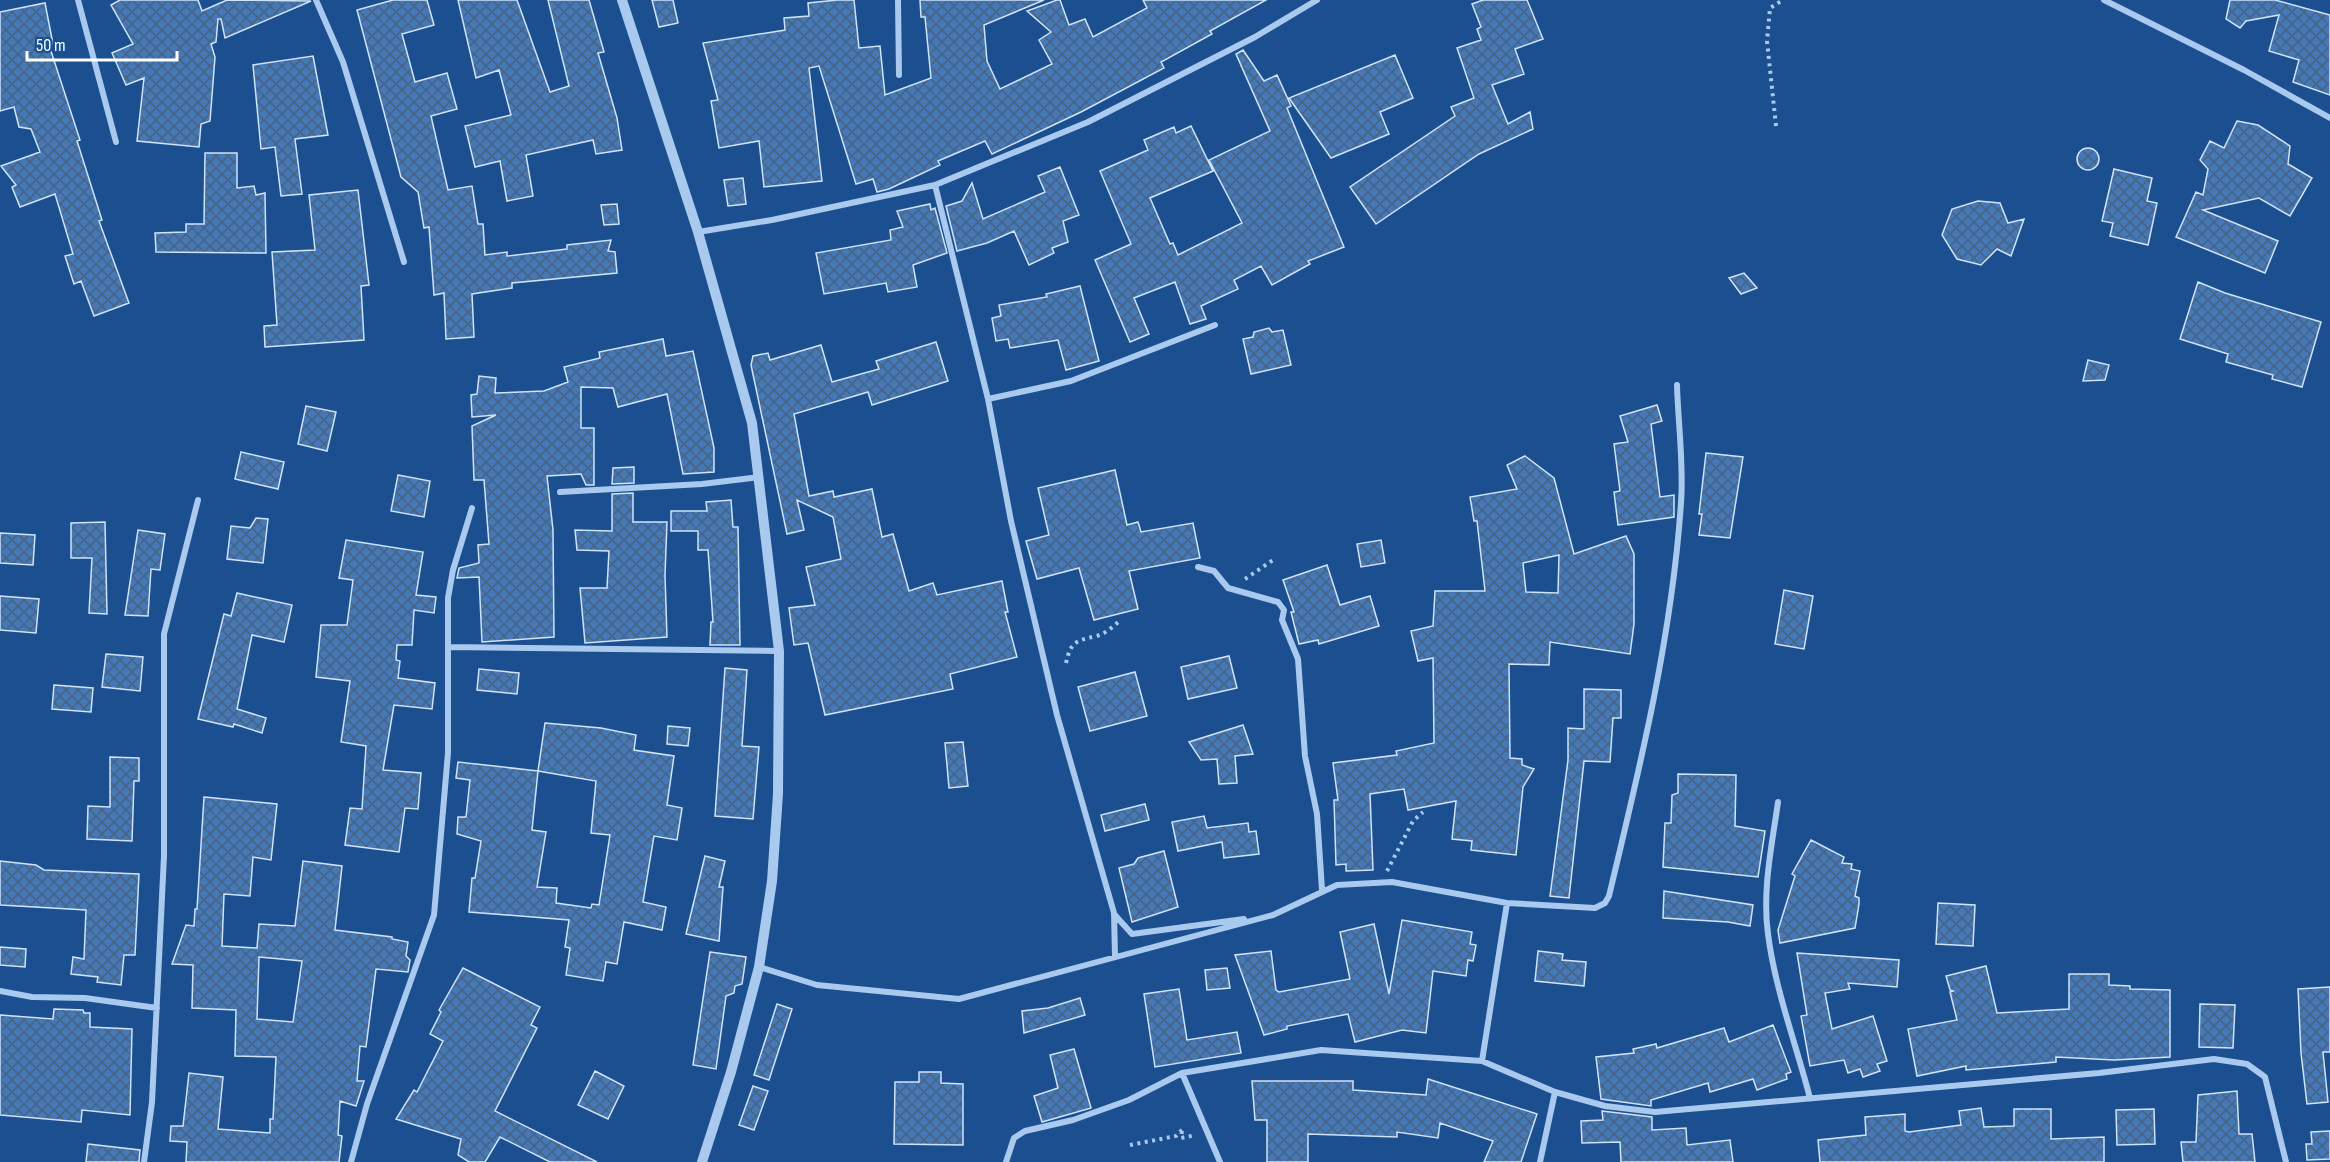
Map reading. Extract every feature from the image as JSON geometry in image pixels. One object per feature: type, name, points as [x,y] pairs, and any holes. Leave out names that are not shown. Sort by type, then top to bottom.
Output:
[{"type":"street","points":[[78,0],[116,142]]},
{"type":"street","points":[[316,0],[343,62],[404,262]]},
{"type":"street","points":[[622,0],[698,232],[752,423],[779,651],[778,794],[772,881],[759,967],[731,1072],[702,1162]]},
{"type":"street","points":[[898,0],[899,75]]},
{"type":"street","points":[[698,232],[772,220],[935,185],[1088,122],[1255,37],[1317,0]]},
{"type":"street","points":[[2104,0],[2244,70],[2330,118]]},
{"type":"street","points":[[935,185],[988,399],[1011,521],[1057,715],[1114,914],[1115,956]]},
{"type":"street","points":[[988,399],[1071,381],[1215,325]]},
{"type":"street","points":[[759,967],[817,985],[959,999],[1273,915],[1336,885],[1382,882],[1507,903],[1595,908],[1605,903],[1644,752],[1674,574],[1681,501],[1677,385]]},
{"type":"street","points":[[560,492],[702,484],[760,477]]},
{"type":"street","points":[[144,1162],[152,1102],[164,856],[164,634],[198,500]]},
{"type":"street","points":[[351,1162],[366,1104],[434,915],[448,753],[448,598],[453,570],[472,508]]},
{"type":"street","points":[[1198,567],[1214,571],[1228,588],[1278,602],[1284,610],[1282,620],[1298,659],[1305,756],[1317,814],[1322,890]]},
{"type":"street","points":[[448,647],[779,651]]},
{"type":"street","points":[[1778,802],[1767,880],[1767,933],[1776,975],[1810,1098]]},
{"type":"street","points":[[1482,1061],[1507,903]]},
{"type":"street","points":[[1114,914],[1132,934],[1273,915]]},
{"type":"street","points":[[0,991],[32,997],[85,998],[157,1008]]},
{"type":"street","points":[[1006,1162],[1014,1138],[1024,1131],[1073,1120],[1118,1104],[1182,1073],[1321,1050],[1482,1061],[1555,1092],[1605,1106],[1655,1112],[2099,1073],[2214,1059],[2239,1061],[2257,1069],[2265,1077],[2286,1162]]},
{"type":"street","points":[[1182,1073],[1220,1162]]},
{"type":"street","points":[[1540,1162],[1555,1092]]},
{"type":"path","points":[[1776,126],[1767,41],[1770,8],[1783,0]]},
{"type":"path","points":[[1224,584],[1244,581],[1273,560]]},
{"type":"path","points":[[1066,663],[1069,648],[1082,637],[1096,636],[1108,631],[1121,620]]},
{"type":"path","points":[[1382,882],[1413,821],[1423,812]]},
{"type":"path","points":[[1130,1145],[1176,1136],[1182,1130],[1181,1138],[1207,1133]]},
{"type":"building","points":[[120,0],[198,0],[202,11],[227,0],[311,1],[225,38],[221,19],[218,19],[216,42],[211,44],[215,57],[210,121],[201,124],[199,147],[137,141],[144,78],[126,85],[112,53],[133,44],[111,5]]},
{"type":"building","points":[[393,0],[427,0],[434,25],[402,34],[415,82],[447,73],[457,109],[431,116],[448,190],[472,186],[478,224],[483,224],[485,255],[507,252],[507,256],[567,249],[567,245],[611,240],[608,251],[615,252],[617,273],[512,283],[512,288],[472,294],[474,337],[446,339],[444,293],[434,295],[429,227],[424,228],[418,192],[401,177],[357,10]]},
{"type":"building","points":[[458,0],[517,0],[550,92],[569,86],[548,0],[589,0],[604,52],[598,53],[617,118],[622,150],[596,154],[593,140],[526,155],[533,196],[507,201],[500,161],[475,167],[465,126],[511,115],[499,70],[476,78]]},
{"type":"building","points":[[652,0],[673,0],[678,23],[659,27]]},
{"type":"building","points":[[854,0],[859,48],[880,46],[885,95],[931,78],[925,17],[921,17],[920,0],[1044,0],[984,25],[987,61],[1000,89],[1052,64],[1039,40],[1051,32],[1027,11],[1057,0],[1060,0],[1069,25],[1085,19],[1093,37],[1147,8],[1143,0],[1266,0],[1210,31],[1212,34],[1161,62],[1164,68],[1081,112],[992,154],[985,141],[938,161],[940,165],[889,189],[877,192],[873,179],[856,184],[819,66],[809,68],[822,181],[764,187],[759,141],[719,148],[711,101],[718,100],[703,43],[785,30],[784,18],[809,16],[808,3]]},
{"type":"building","points":[[1483,0],[1527,0],[1543,39],[1515,49],[1524,74],[1492,85],[1508,124],[1530,112],[1533,129],[1479,154],[1376,224],[1350,187],[1455,116],[1451,107],[1474,98],[1457,48],[1481,40],[1477,29],[1481,27],[1472,4]]},
{"type":"building","points":[[2230,0],[2275,0],[2330,15],[2330,95],[2293,82],[2299,60],[2269,51],[2279,15],[2246,21],[2240,28],[2226,19]]},
{"type":"building","points":[[45,3],[53,44],[49,45],[80,140],[77,141],[102,220],[99,221],[129,303],[94,316],[81,281],[74,284],[65,256],[73,254],[55,194],[20,207],[12,187],[16,185],[1,166],[40,152],[31,129],[19,127],[14,107],[0,111],[0,12]]},
{"type":"building","points":[[1243,50],[1264,81],[1277,75],[1291,106],[1287,108],[1344,247],[1308,261],[1310,264],[1272,285],[1261,266],[1234,280],[1238,289],[1201,306],[1206,319],[1190,324],[1175,282],[1134,298],[1149,334],[1130,342],[1095,260],[1131,244],[1100,171],[1148,150],[1144,140],[1174,127],[1176,133],[1191,126],[1213,171],[1150,198],[1170,244],[1173,243],[1178,255],[1242,223],[1209,160],[1270,131],[1236,54]]},
{"type":"building","points":[[1395,55],[1413,98],[1380,112],[1389,134],[1331,158],[1289,98]]},
{"type":"building","points":[[313,56],[328,135],[295,139],[302,194],[281,196],[275,147],[261,149],[253,65]]},
{"type":"building","points":[[2237,121],[2258,125],[2290,146],[2288,164],[2312,178],[2290,216],[2259,198],[2203,210],[2278,241],[2265,273],[2176,237],[2196,192],[2203,195],[2208,169],[2200,160],[2210,141],[2224,148]]},
{"type":"building","points":[[2088,148],[2096,151],[2099,159],[2096,167],[2088,170],[2080,167],[2077,159],[2080,151]]},
{"type":"building","points":[[205,153],[237,153],[237,188],[254,186],[256,195],[265,193],[266,253],[156,252],[155,233],[186,232],[186,224],[204,224]]},
{"type":"building","points":[[1060,167],[1079,215],[1063,221],[1068,242],[1052,248],[1054,253],[1029,265],[1014,231],[987,243],[957,251],[946,206],[962,201],[972,183],[983,219],[1045,192],[1038,176]]},
{"type":"building","points":[[2114,169],[2152,178],[2147,201],[2157,203],[2148,245],[2110,236],[2113,223],[2102,221]]},
{"type":"building","points":[[743,178],[746,204],[728,206],[724,180]]},
{"type":"building","points":[[358,190],[369,285],[361,286],[364,340],[265,347],[264,326],[277,325],[272,252],[315,250],[309,195]]},
{"type":"building","points":[[1978,201],[2000,203],[2008,223],[2024,219],[2011,256],[1997,249],[1981,265],[1957,259],[1942,235],[1952,209]]},
{"type":"building","points":[[617,204],[619,224],[604,225],[601,205]]},
{"type":"building","points":[[930,204],[931,210],[935,208],[947,253],[913,265],[917,287],[888,292],[886,283],[824,294],[816,253],[891,240],[890,230],[903,227],[897,211]]},
{"type":"building","points":[[1744,273],[1757,288],[1741,294],[1729,278]]},
{"type":"building","points":[[2198,282],[2225,293],[2321,322],[2302,387],[2272,379],[2273,375],[2226,362],[2228,354],[2180,339]]},
{"type":"building","points":[[1080,286],[1099,361],[1066,370],[1058,340],[1010,348],[1008,339],[996,341],[992,318],[1001,316],[999,305],[1047,297],[1046,294]]},
{"type":"building","points":[[1269,328],[1272,332],[1283,330],[1291,365],[1251,374],[1243,339],[1253,337],[1254,332]]},
{"type":"building","points":[[663,339],[666,356],[693,351],[714,448],[714,472],[683,474],[667,394],[618,407],[613,388],[581,387],[581,428],[594,428],[594,485],[586,485],[581,474],[547,476],[553,530],[554,637],[482,642],[479,577],[457,578],[459,568],[479,563],[478,545],[489,544],[484,480],[474,480],[472,426],[496,415],[472,417],[471,395],[477,394],[479,376],[496,378],[495,393],[544,391],[568,382],[564,367],[600,358],[599,352]]},
{"type":"building","points":[[936,342],[948,381],[872,405],[868,392],[794,414],[809,496],[833,491],[834,497],[872,489],[882,537],[893,534],[909,591],[933,583],[937,595],[1002,581],[1008,612],[1005,612],[1017,657],[950,674],[953,689],[825,715],[808,643],[794,645],[789,608],[815,605],[806,567],[841,559],[833,517],[797,500],[804,530],[787,534],[751,365],[753,356],[768,353],[770,360],[821,345],[832,382],[879,369],[876,361]]},
{"type":"building","points":[[2088,360],[2109,365],[2105,380],[2083,381]]},
{"type":"building","points":[[1657,405],[1662,421],[1651,424],[1660,497],[1674,495],[1674,517],[1618,525],[1614,492],[1620,491],[1614,444],[1628,442],[1620,416]]},
{"type":"building","points":[[306,406],[336,412],[327,451],[298,444]]},
{"type":"building","points":[[241,452],[284,462],[278,489],[235,479]]},
{"type":"building","points":[[1706,453],[1743,457],[1730,538],[1699,535]]},
{"type":"building","points":[[1525,456],[1554,478],[1574,554],[1626,536],[1634,554],[1634,624],[1630,654],[1550,642],[1549,665],[1509,664],[1510,758],[1522,759],[1522,765],[1534,769],[1523,787],[1516,855],[1471,850],[1472,841],[1452,839],[1456,801],[1408,810],[1404,789],[1370,794],[1373,870],[1346,871],[1346,864],[1336,865],[1334,800],[1338,800],[1333,763],[1397,755],[1396,751],[1434,743],[1433,658],[1418,661],[1411,631],[1433,626],[1435,591],[1485,591],[1477,521],[1474,521],[1470,497],[1517,489],[1507,465]],"holes":[[[1559,555],[1558,593],[1526,592],[1523,563]]]},
{"type":"building","points":[[634,467],[634,483],[612,484],[613,468]]},
{"type":"building","points":[[1115,470],[1127,525],[1138,522],[1141,532],[1193,523],[1200,558],[1129,571],[1138,609],[1094,620],[1079,568],[1037,579],[1026,541],[1049,535],[1038,488]]},
{"type":"building","points":[[398,475],[430,481],[424,517],[391,511]]},
{"type":"building","points":[[633,493],[633,522],[667,522],[665,575],[667,637],[585,643],[580,588],[607,588],[609,551],[577,550],[575,530],[612,531],[612,494]]},
{"type":"building","points":[[731,500],[733,527],[738,527],[740,645],[710,645],[711,622],[713,622],[708,550],[698,550],[698,531],[671,531],[671,511],[707,511],[706,502]]},
{"type":"building","points":[[256,518],[268,519],[263,563],[227,559],[231,526],[250,528]]},
{"type":"building","points":[[105,522],[107,614],[89,613],[92,558],[71,558],[71,523]]},
{"type":"building","points":[[138,530],[165,534],[160,570],[151,569],[148,616],[125,615]]},
{"type":"building","points":[[0,533],[35,535],[33,565],[0,563]]},
{"type":"building","points":[[346,540],[423,552],[416,595],[436,597],[434,613],[414,610],[412,645],[397,645],[396,660],[400,661],[398,678],[435,683],[432,709],[394,705],[383,770],[421,773],[418,809],[405,808],[399,852],[345,845],[350,808],[362,809],[366,746],[341,742],[350,681],[316,677],[321,625],[347,625],[353,580],[339,578]]},
{"type":"building","points":[[1381,540],[1385,563],[1361,567],[1357,544]]},
{"type":"building","points":[[1327,565],[1340,605],[1370,596],[1379,626],[1319,644],[1318,640],[1299,644],[1291,612],[1294,612],[1283,580]]},
{"type":"building","points":[[1784,590],[1813,596],[1804,649],[1775,644]]},
{"type":"building","points":[[237,593],[292,605],[284,642],[252,635],[237,709],[266,718],[262,733],[234,724],[233,727],[198,719],[224,614],[231,616]]},
{"type":"building","points":[[0,596],[39,599],[36,633],[0,630]]},
{"type":"building","points":[[106,654],[143,657],[140,691],[102,687]]},
{"type":"building","points":[[1229,656],[1237,688],[1188,699],[1181,667]]},
{"type":"building","points":[[725,668],[747,670],[742,746],[759,747],[753,819],[715,816]]},
{"type":"building","points":[[479,669],[519,673],[517,694],[477,690]]},
{"type":"building","points":[[1135,672],[1147,716],[1090,731],[1078,687]]},
{"type":"building","points":[[54,685],[93,688],[91,712],[52,709]]},
{"type":"building","points":[[1584,689],[1621,690],[1621,718],[1613,718],[1610,762],[1584,761],[1569,898],[1550,896],[1568,760],[1568,728],[1584,729]]},
{"type":"building","points":[[545,723],[601,728],[636,735],[634,750],[674,756],[667,805],[682,808],[677,840],[654,836],[643,902],[666,907],[662,930],[624,922],[617,964],[606,962],[603,981],[566,975],[570,948],[565,947],[569,920],[469,912],[472,878],[475,878],[481,841],[457,834],[458,817],[466,817],[470,780],[456,778],[458,762],[538,771]],"holes":[[[538,771],[596,781],[591,833],[610,835],[599,905],[592,904],[591,908],[556,903],[557,888],[537,887],[546,832],[532,830]]]},
{"type":"building","points":[[1243,725],[1253,754],[1235,756],[1237,783],[1219,784],[1217,759],[1201,760],[1189,742]]},
{"type":"building","points":[[668,726],[690,728],[688,746],[667,744]]},
{"type":"building","points":[[963,742],[968,786],[949,788],[945,743]]},
{"type":"building","points":[[110,757],[139,758],[139,781],[134,781],[132,841],[87,839],[88,806],[110,807]]},
{"type":"building","points":[[1678,774],[1736,775],[1735,826],[1765,831],[1758,877],[1663,867],[1665,823],[1671,823],[1672,795],[1678,793]]},
{"type":"building","points":[[204,797],[277,804],[271,860],[253,857],[250,896],[224,894],[222,946],[257,948],[259,924],[295,926],[303,861],[342,866],[335,930],[392,937],[392,939],[408,942],[406,956],[410,960],[408,972],[376,969],[366,1047],[360,1046],[357,1081],[364,1081],[356,1106],[340,1101],[338,1135],[342,1136],[339,1162],[186,1162],[187,1142],[170,1141],[171,1126],[183,1126],[189,1073],[223,1077],[218,1129],[270,1133],[270,1119],[273,1119],[276,1057],[235,1056],[236,1010],[192,1008],[193,965],[172,964],[186,925],[194,926],[195,909],[197,909]],"holes":[[[259,957],[302,961],[293,1022],[257,1019]]]},
{"type":"building","points":[[1145,804],[1149,820],[1105,831],[1101,815]]},
{"type":"building","points":[[1204,816],[1207,828],[1248,823],[1249,832],[1256,831],[1259,854],[1224,858],[1222,842],[1178,851],[1172,822]]},
{"type":"building","points":[[1811,840],[1844,857],[1842,863],[1852,864],[1851,869],[1860,871],[1855,896],[1859,898],[1859,904],[1855,928],[1780,943],[1778,930],[1795,876],[1792,874]]},
{"type":"building","points":[[1164,851],[1178,907],[1132,922],[1119,868],[1134,864],[1138,858]]},
{"type":"building","points":[[705,856],[725,861],[719,887],[723,887],[719,941],[686,934]]},
{"type":"building","points":[[0,861],[36,865],[44,870],[139,874],[135,955],[124,955],[121,985],[97,982],[98,977],[71,974],[73,957],[84,959],[86,910],[0,905]]},
{"type":"building","points":[[1664,891],[1753,905],[1750,926],[1728,922],[1663,918]]},
{"type":"building","points":[[1938,903],[1975,905],[1973,946],[1936,944]]},
{"type":"building","points":[[1402,920],[1472,932],[1470,944],[1476,945],[1473,961],[1468,960],[1466,976],[1433,971],[1426,1033],[1402,1030],[1355,1042],[1348,1014],[1287,1026],[1287,1029],[1264,1035],[1235,955],[1271,951],[1276,990],[1279,992],[1350,979],[1340,932],[1374,924],[1389,994]]},
{"type":"building","points":[[0,947],[26,949],[25,967],[0,965]]},
{"type":"building","points":[[1538,951],[1563,954],[1562,960],[1586,962],[1584,986],[1535,981]]},
{"type":"building","points":[[710,952],[746,957],[742,984],[735,986],[734,993],[726,996],[716,1069],[693,1065]]},
{"type":"building","points":[[1797,953],[1899,960],[1897,987],[1848,983],[1850,989],[1825,993],[1832,1029],[1873,1016],[1887,1061],[1877,1064],[1880,1071],[1863,1077],[1860,1069],[1848,1073],[1844,1060],[1810,1066],[1801,1016],[1807,1015]]},
{"type":"building","points":[[1986,966],[1997,1013],[2069,1009],[2069,974],[2109,974],[2109,985],[2130,986],[2130,989],[2170,990],[2170,1057],[2114,1060],[2056,1057],[2056,1062],[1966,1070],[1966,1066],[1917,1076],[1908,1029],[1957,1020],[1950,992],[1953,991],[1950,990],[1946,976]]},
{"type":"building","points":[[463,968],[540,1007],[531,1025],[537,1028],[495,1111],[597,1162],[550,1162],[500,1137],[485,1162],[469,1162],[458,1155],[461,1139],[396,1119],[414,1090],[417,1092],[443,1041],[430,1034],[441,1012],[439,1010]]},
{"type":"building","points":[[1227,968],[1230,988],[1207,990],[1205,970]]},
{"type":"building","points":[[2330,987],[2330,1052],[2323,1052],[2328,1102],[2307,1104],[2301,1053],[2298,989]]},
{"type":"building","points":[[1179,989],[1187,1040],[1237,1032],[1241,1053],[1155,1067],[1144,994]]},
{"type":"building","points":[[1080,998],[1085,1015],[1024,1033],[1022,1011],[1048,1008]]},
{"type":"building","points":[[777,1004],[792,1009],[769,1080],[754,1075]]},
{"type":"building","points":[[2200,1004],[2235,1005],[2233,1048],[2199,1047]]},
{"type":"building","points":[[54,1009],[83,1010],[84,1013],[90,1013],[90,1027],[132,1029],[130,1115],[82,1110],[81,1122],[0,1115],[0,1015],[53,1019]]},
{"type":"building","points":[[1773,1025],[1791,1072],[1786,1074],[1787,1079],[1757,1090],[1753,1079],[1710,1092],[1708,1083],[1651,1100],[1651,1106],[1601,1099],[1596,1057],[1634,1053],[1633,1049],[1656,1044],[1657,1048],[1724,1028],[1729,1042]]},
{"type":"building","points":[[1074,1049],[1091,1108],[1042,1122],[1034,1096],[1058,1088],[1050,1055]]},
{"type":"building","points":[[595,1071],[624,1086],[608,1119],[578,1105]]},
{"type":"building","points":[[919,1072],[941,1072],[941,1083],[963,1084],[963,1145],[894,1144],[895,1082],[919,1082]]},
{"type":"building","points":[[1428,1079],[1537,1114],[1521,1162],[1484,1162],[1493,1141],[1440,1123],[1438,1138],[1397,1132],[1397,1137],[1308,1134],[1308,1162],[1267,1162],[1267,1120],[1255,1120],[1252,1081],[1353,1081],[1353,1090],[1426,1095]]},
{"type":"building","points":[[753,1086],[768,1091],[754,1130],[739,1125]]},
{"type":"building","points":[[2237,1091],[2239,1134],[2252,1134],[2255,1162],[2183,1162],[2181,1142],[2196,1142],[2198,1095]]},
{"type":"building","points":[[1981,1108],[1984,1127],[2014,1126],[2014,1109],[2051,1109],[2051,1139],[2104,1137],[2104,1162],[1820,1162],[1818,1140],[1866,1135],[1865,1117],[1905,1114],[1905,1131],[1909,1132],[1961,1125],[1959,1111]]},
{"type":"building","points":[[2154,1109],[2155,1144],[2117,1145],[2116,1110]]},
{"type":"building","points":[[1602,1111],[1652,1117],[1652,1130],[1686,1128],[1687,1145],[1730,1140],[1733,1162],[1621,1162],[1620,1142],[1582,1143],[1581,1121],[1603,1120]]},
{"type":"building","points":[[2330,1131],[2330,1159],[2307,1160],[2306,1144],[2312,1144],[2311,1132]]},
{"type":"building","points":[[88,1144],[140,1150],[139,1162],[86,1162]]}]
